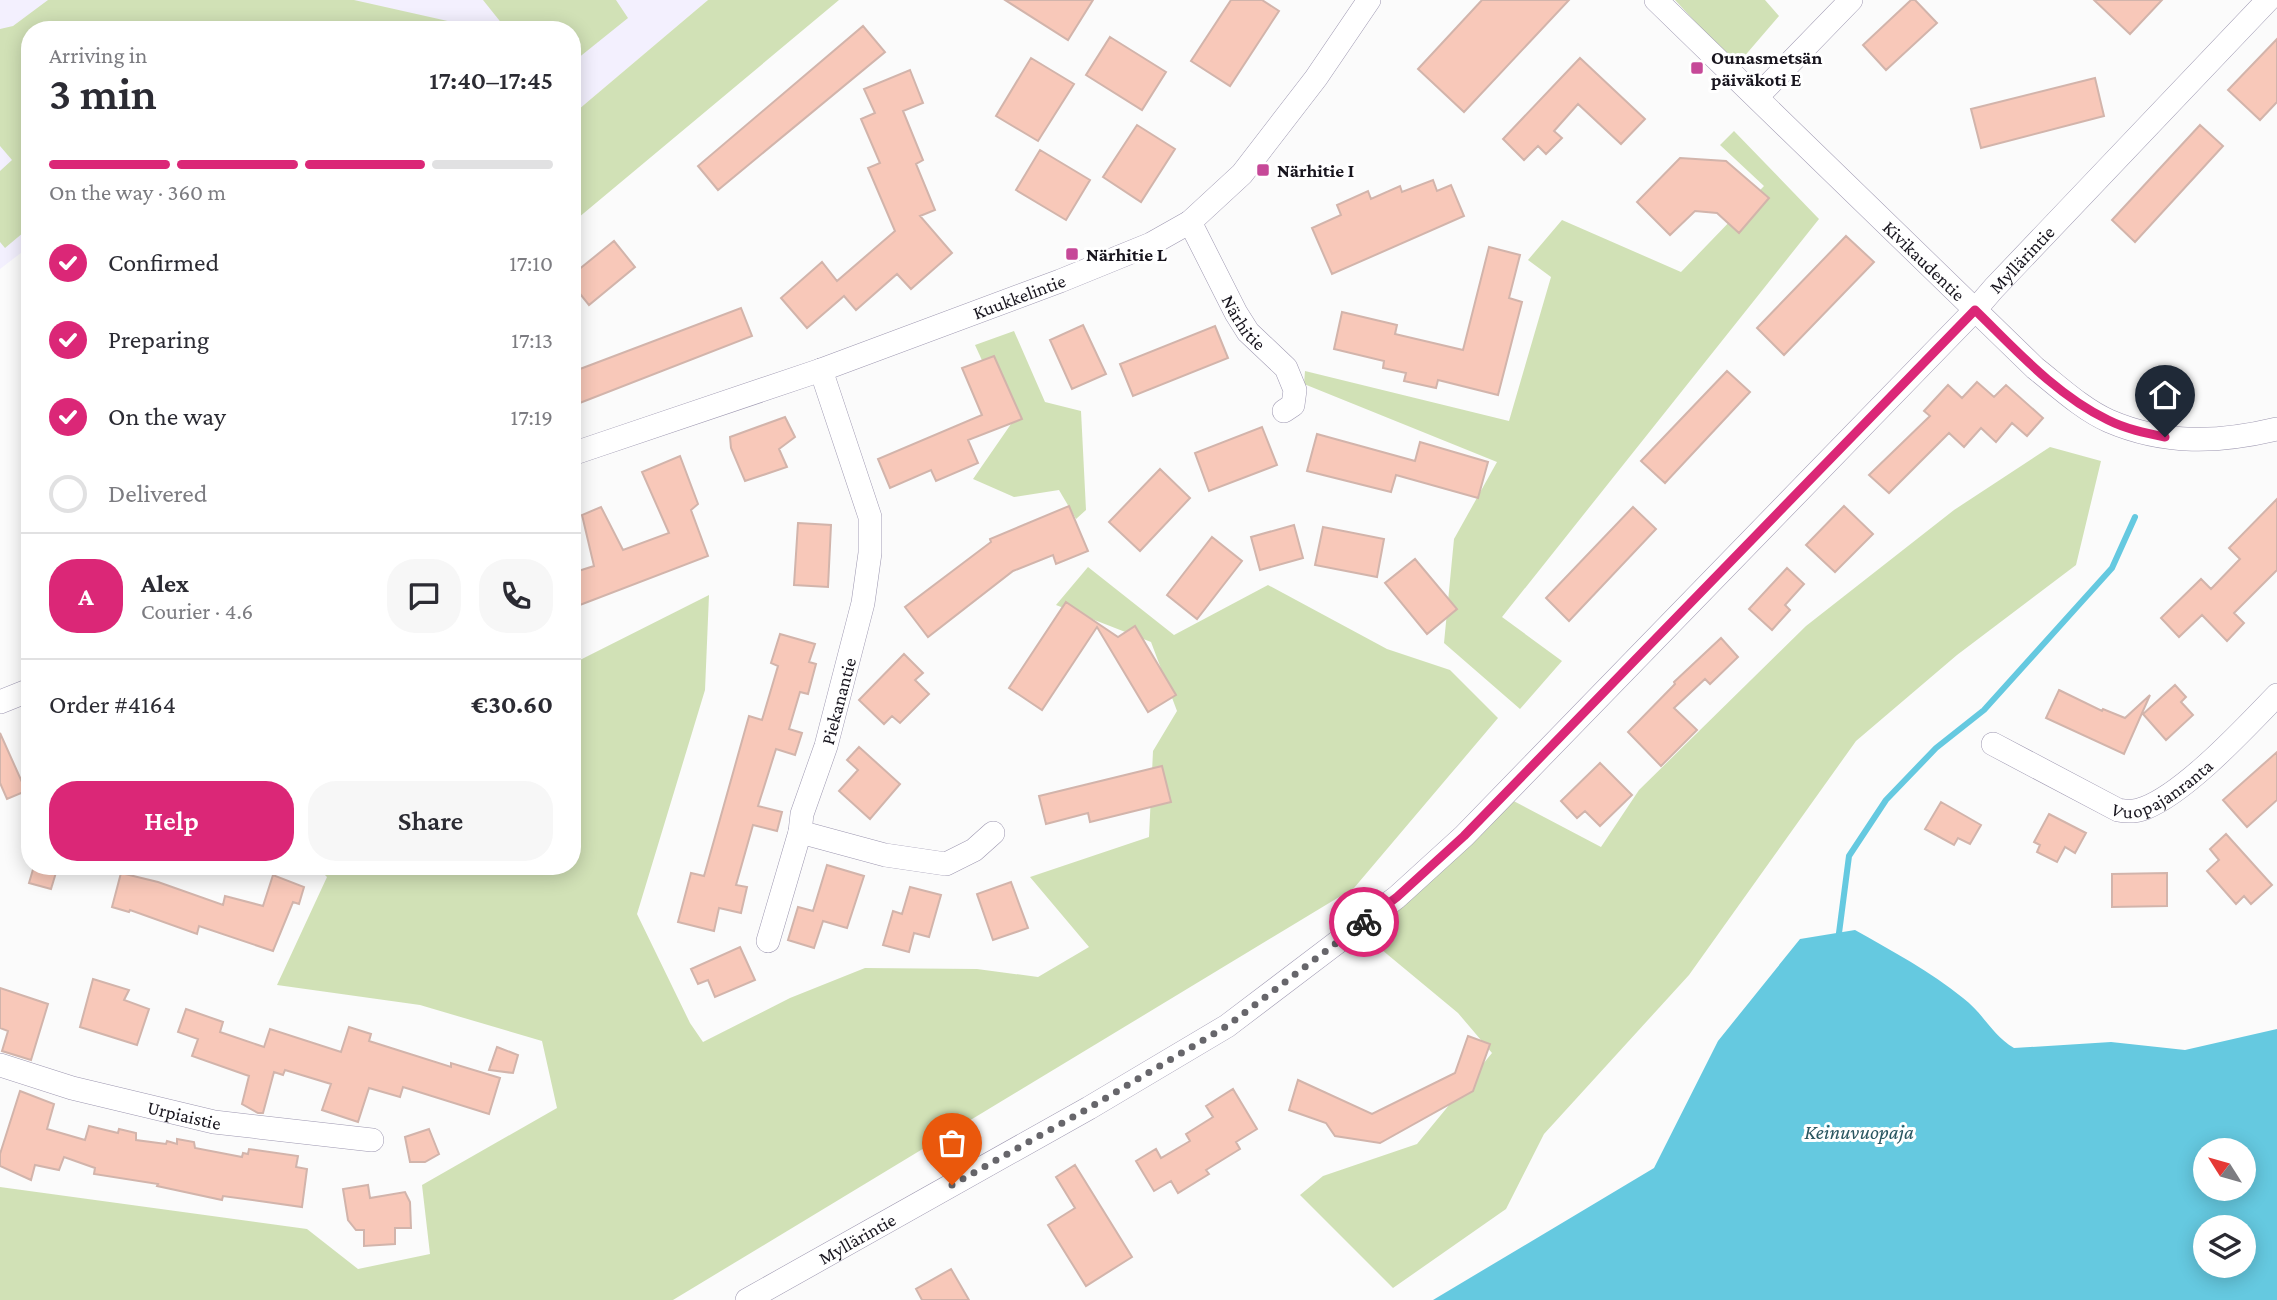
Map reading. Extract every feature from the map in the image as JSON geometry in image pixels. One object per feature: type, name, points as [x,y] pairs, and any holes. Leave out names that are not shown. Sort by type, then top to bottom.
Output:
[{"type":"street","name":"Kuukkelintie","points":[[581,451],[821,370],[1151,244],[1190,222],[1242,174],[1316,78],[1369,0]]},
{"type":"street","name":"Kivikaudentie","points":[[1656,0],[2035,368],[2066,393],[2107,420],[2139,432],[2220,440],[2277,429]]},
{"type":"street","points":[[1757,97],[1851,0]]},
{"type":"street","name":"Myllärintie","points":[[747,1300],[1089,1108],[1227,1026],[1397,897],[1464,836],[1975,310],[2268,0]]},
{"type":"street","name":"Närhitie","points":[[1190,222],[1248,332],[1286,368],[1294,390],[1293,405],[1284,411]]},
{"type":"street","name":"Piekanantie","points":[[768,941],[800,832],[802,814],[827,746],[863,603],[870,553],[870,517],[821,370]]},
{"type":"street","points":[[0,702],[21,694]]},
{"type":"street","name":"Vuopajanranta","points":[[1993,744],[2118,810],[2130,812],[2169,795],[2244,730],[2277,695]]},
{"type":"street","points":[[800,832],[886,856],[946,864],[974,850],[993,833]]},
{"type":"street","name":"Urpiaistie","points":[[0,1065],[72,1088],[214,1122],[373,1140]]},
{"type":"shaded area","points":[[0,0],[708,0],[581,107],[581,21],[21,21],[21,253],[0,269]]},
{"type":"green space","points":[[48,0],[354,0],[448,21],[21,21],[21,235],[5,248],[0,242],[0,171],[12,160],[0,146],[0,29],[13,26]]},
{"type":"green space","points":[[483,0],[616,0],[628,18],[581,56],[581,21],[500,21]]},
{"type":"green space","points":[[708,0],[839,0],[581,215],[581,107]]},
{"type":"green space","points":[[1675,0],[1765,0],[1779,16],[1736,66]]},
{"type":"green space","points":[[1734,131],[1819,219],[1502,617],[1562,661],[1520,709],[1444,643],[1454,539],[1497,462],[1304,384],[1305,371],[1509,421],[1551,277],[1528,260],[1562,220],[1681,272],[1764,186],[1720,145]]},
{"type":"green space","points":[[1014,331],[1045,402],[1081,411],[1086,510],[1076,519],[1059,490],[1014,497],[973,479],[1011,424],[975,345]]},
{"type":"green space","points":[[2050,447],[2101,461],[2076,565],[1957,655],[1856,741],[1689,975],[1544,1134],[1506,1209],[1393,1288],[1300,1195],[1323,1176],[1417,1144],[1492,1053],[1458,1013],[1370,940],[1506,797],[1601,847],[1639,790],[1806,626],[1954,510]]},
{"type":"green space","points":[[1088,567],[1174,635],[1268,585],[1387,649],[1450,670],[1498,718],[1354,888],[673,1300],[0,1300],[0,1187],[307,1229],[358,1269],[430,1254],[422,1185],[557,1108],[542,1041],[420,1005],[277,985],[327,877],[325,875],[581,875],[581,659],[709,595],[705,690],[637,914],[690,1023],[703,1042],[790,998],[865,968],[977,969],[1038,977],[1089,947],[1030,877],[1149,837],[1153,751],[1177,711],[1151,642],[1056,605]]},
{"type":"water","name":"Keinuvuopaja","points":[[1855,930],[1950,988],[2014,1048],[2111,1042],[2185,1050],[2277,1029],[2277,1300],[1433,1300],[1654,1168],[1718,1041],[1800,939]]},
{"type":"building","points":[[1005,0],[1093,0],[1068,40]]},
{"type":"building","points":[[1231,0],[1262,0],[1279,11],[1230,86],[1191,61]]},
{"type":"building","points":[[1482,0],[1569,0],[1464,112],[1418,69]]},
{"type":"building","points":[[1911,0],[1915,0],[1937,23],[1886,70],[1863,45]]},
{"type":"building","points":[[2094,0],[2162,0],[2130,34]]},
{"type":"building","points":[[863,26],[885,52],[718,190],[698,166]]},
{"type":"building","points":[[1110,37],[1166,72],[1142,110],[1086,75]]},
{"type":"building","points":[[2277,39],[2277,102],[2260,120],[2228,90]]},
{"type":"building","points":[[1031,58],[1074,84],[1038,141],[996,116]]},
{"type":"building","points":[[1580,58],[1645,119],[1621,144],[1578,104],[1554,131],[1562,138],[1546,154],[1538,146],[1524,160],[1503,139]]},
{"type":"building","points":[[910,70],[923,103],[903,111],[923,160],[916,164],[935,210],[920,216],[952,253],[911,289],[897,274],[856,310],[844,296],[807,328],[781,298],[822,262],[837,281],[895,231],[868,168],[880,163],[861,119],[875,113],[864,89]]},
{"type":"building","points":[[2095,78],[2104,116],[1981,148],[1971,109]]},
{"type":"building","points":[[1137,125],[1175,149],[1141,202],[1103,177]]},
{"type":"building","points":[[2200,125],[2223,146],[2135,242],[2112,220]]},
{"type":"building","points":[[1040,150],[1090,180],[1066,220],[1016,190]]},
{"type":"building","points":[[1680,158],[1726,161],[1769,198],[1739,233],[1717,213],[1695,211],[1670,235],[1637,202]]},
{"type":"building","points":[[1433,180],[1437,191],[1451,185],[1464,216],[1332,274],[1312,228],[1341,215],[1337,205],[1368,191],[1371,199],[1400,186],[1402,192]]},
{"type":"building","points":[[1846,236],[1874,262],[1784,355],[1757,328]]},
{"type":"building","points":[[614,241],[635,267],[589,305],[581,295],[581,268]]},
{"type":"building","points":[[1489,247],[1520,255],[1509,298],[1522,302],[1498,395],[1438,380],[1436,388],[1404,381],[1406,373],[1383,368],[1384,361],[1334,349],[1342,312],[1397,325],[1395,334],[1463,350]]},
{"type":"building","points":[[741,308],[752,336],[581,402],[581,369]]},
{"type":"building","points":[[1083,325],[1106,374],[1072,389],[1050,340]]},
{"type":"building","points":[[1215,326],[1228,358],[1133,396],[1120,364]]},
{"type":"building","points":[[994,356],[1022,419],[968,440],[978,463],[936,481],[931,470],[890,488],[878,459],[982,415],[962,368]]},
{"type":"building","points":[[1727,371],[1750,392],[1665,483],[1641,461]]},
{"type":"building","points":[[1977,382],[1994,397],[2006,385],[2043,418],[2027,436],[2012,423],[1996,442],[1981,428],[1964,447],[1949,433],[1889,493],[1869,475],[1930,416],[1924,411],[1948,385],[1962,398]]},
{"type":"building","points":[[785,417],[795,437],[779,449],[787,467],[745,481],[731,448],[730,437]]},
{"type":"building","points":[[1262,427],[1277,465],[1209,491],[1195,453]]},
{"type":"building","points":[[1317,434],[1415,461],[1420,442],[1488,462],[1478,498],[1396,475],[1391,492],[1307,471]]},
{"type":"building","points":[[680,456],[698,504],[691,510],[708,556],[581,605],[581,570],[594,566],[582,515],[601,507],[623,550],[669,533],[642,472]]},
{"type":"building","points":[[1160,469],[1190,498],[1140,551],[1109,522]]},
{"type":"building","points":[[2277,499],[2277,570],[2234,613],[2244,623],[2227,641],[2202,615],[2179,637],[2161,618],[2201,579],[2211,589],[2240,559],[2229,548]]},
{"type":"building","points":[[1069,506],[1088,551],[1056,564],[1053,555],[1013,571],[928,637],[905,607],[991,542],[990,539]]},
{"type":"building","points":[[1844,506],[1873,534],[1835,572],[1806,545]]},
{"type":"building","points":[[1633,507],[1656,529],[1569,621],[1546,598]]},
{"type":"building","points":[[798,523],[831,525],[828,587],[794,585]]},
{"type":"building","points":[[1294,525],[1303,558],[1260,570],[1251,537]]},
{"type":"building","points":[[1323,527],[1384,539],[1377,577],[1315,565]]},
{"type":"building","points":[[1212,537],[1242,561],[1197,619],[1167,595]]},
{"type":"building","points":[[1415,559],[1457,609],[1427,634],[1385,583]]},
{"type":"building","points":[[1787,568],[1804,584],[1785,605],[1790,610],[1772,630],[1749,609]]},
{"type":"building","points":[[1066,602],[1118,637],[1135,626],[1176,695],[1148,712],[1097,627],[1042,710],[1009,688]]},
{"type":"building","points":[[780,634],[815,644],[809,662],[816,664],[808,694],[800,692],[789,729],[802,733],[795,755],[776,749],[758,806],[782,812],[777,831],[753,825],[736,885],[747,887],[741,913],[719,908],[714,931],[678,922],[691,873],[704,876],[749,716],[762,720],[778,666],[771,663]]},
{"type":"building","points":[[1721,638],[1738,657],[1710,684],[1705,679],[1674,708],[1697,730],[1661,766],[1628,732],[1674,682]]},
{"type":"building","points":[[904,654],[923,673],[915,680],[929,694],[900,723],[892,716],[884,724],[859,700]]},
{"type":"building","points":[[2175,685],[2186,697],[2181,702],[2193,715],[2166,740],[2143,714]]},
{"type":"building","points":[[2059,690],[2102,711],[2103,709],[2125,718],[2150,695],[2124,754],[2046,718]]},
{"type":"building","points":[[0,733],[21,780],[21,793],[7,799],[0,783]]},
{"type":"building","points":[[859,747],[900,784],[870,819],[839,791],[858,770],[847,760]]},
{"type":"building","points":[[2277,752],[2277,800],[2247,827],[2223,800]]},
{"type":"building","points":[[1600,763],[1632,795],[1600,826],[1585,811],[1577,818],[1561,801]]},
{"type":"building","points":[[1162,766],[1171,802],[1090,822],[1088,813],[1046,824],[1039,796]]},
{"type":"building","points":[[1941,802],[1981,825],[1970,844],[1958,838],[1954,845],[1925,829]]},
{"type":"building","points":[[2049,814],[2086,833],[2075,853],[2065,847],[2057,862],[2037,852],[2040,845],[2034,842]]},
{"type":"building","points":[[2226,834],[2272,885],[2251,904],[2244,896],[2236,904],[2207,871],[2219,860],[2210,849]]},
{"type":"building","points":[[827,865],[864,876],[847,928],[823,921],[814,948],[788,940],[798,907],[813,911]]},
{"type":"building","points":[[2167,873],[2167,906],[2112,907],[2112,874]]},
{"type":"building","points":[[31,875],[55,875],[51,889],[29,883]]},
{"type":"building","points":[[120,875],[158,882],[223,905],[225,896],[263,906],[273,875],[304,887],[299,904],[293,902],[273,951],[199,926],[197,934],[130,910],[129,912],[112,907]]},
{"type":"building","points":[[1011,882],[1028,928],[993,940],[977,894]]},
{"type":"building","points":[[910,887],[941,895],[929,937],[914,933],[909,952],[883,945],[893,911],[902,914]]},
{"type":"building","points":[[740,947],[755,980],[715,997],[708,980],[698,984],[691,969]]},
{"type":"building","points":[[93,979],[129,990],[124,1000],[149,1009],[137,1045],[80,1027]]},
{"type":"building","points":[[0,988],[48,1004],[31,1060],[2,1051],[8,1031],[0,1028]]},
{"type":"building","points":[[186,1009],[223,1022],[220,1032],[264,1047],[270,1029],[341,1052],[349,1027],[371,1034],[369,1041],[451,1067],[451,1063],[500,1078],[489,1114],[403,1087],[400,1097],[369,1088],[358,1122],[322,1110],[331,1084],[285,1070],[283,1075],[274,1072],[263,1113],[258,1113],[242,1104],[249,1076],[192,1056],[198,1039],[178,1032]]},
{"type":"building","points":[[1468,1036],[1490,1044],[1473,1091],[1380,1143],[1335,1136],[1326,1123],[1289,1110],[1298,1080],[1372,1114],[1455,1073]]},
{"type":"building","points":[[497,1047],[518,1055],[513,1073],[489,1070]]},
{"type":"building","points":[[1233,1089],[1257,1129],[1236,1142],[1240,1149],[1206,1170],[1209,1174],[1178,1193],[1171,1181],[1154,1191],[1136,1161],[1156,1149],[1161,1158],[1190,1141],[1186,1134],[1213,1117],[1206,1106]]},
{"type":"building","points":[[20,1091],[54,1104],[47,1129],[85,1140],[89,1126],[118,1133],[119,1129],[136,1133],[136,1140],[166,1144],[167,1141],[177,1144],[177,1139],[194,1142],[195,1148],[242,1157],[243,1153],[248,1154],[249,1149],[298,1156],[296,1167],[307,1169],[302,1207],[223,1196],[222,1200],[157,1186],[158,1184],[94,1174],[95,1168],[64,1157],[59,1170],[35,1165],[31,1180],[0,1166],[0,1154]]},
{"type":"building","points":[[429,1129],[439,1154],[425,1162],[410,1162],[405,1137]]},
{"type":"building","points":[[1075,1165],[1132,1257],[1086,1286],[1048,1225],[1075,1208],[1056,1177]]},
{"type":"building","points":[[368,1185],[370,1198],[405,1192],[410,1202],[411,1228],[395,1228],[395,1244],[364,1246],[364,1230],[356,1230],[348,1220],[343,1189]]},
{"type":"building","points":[[951,1269],[969,1300],[922,1300],[916,1289]]},
{"type":"waterway","points":[[1839,933],[1849,856],[1886,800],[1936,748],[1984,710],[2112,568],[2135,517]]},
{"type":"way so far","points":[[952,1185],[1227,1026],[1364,922]]},
{"type":"place","name":"Ounasmetsän päiväkoti E","points":[[1697,68]]},
{"type":"place","name":"Närhitie I","points":[[1263,170]]},
{"type":"place","name":"Närhitie L","points":[[1072,254]]},
{"type":"route","points":[[1364,922],[1397,897],[1464,836],[1975,310],[2035,368],[2066,393],[2107,420],[2139,432],[2165,437]]}]
